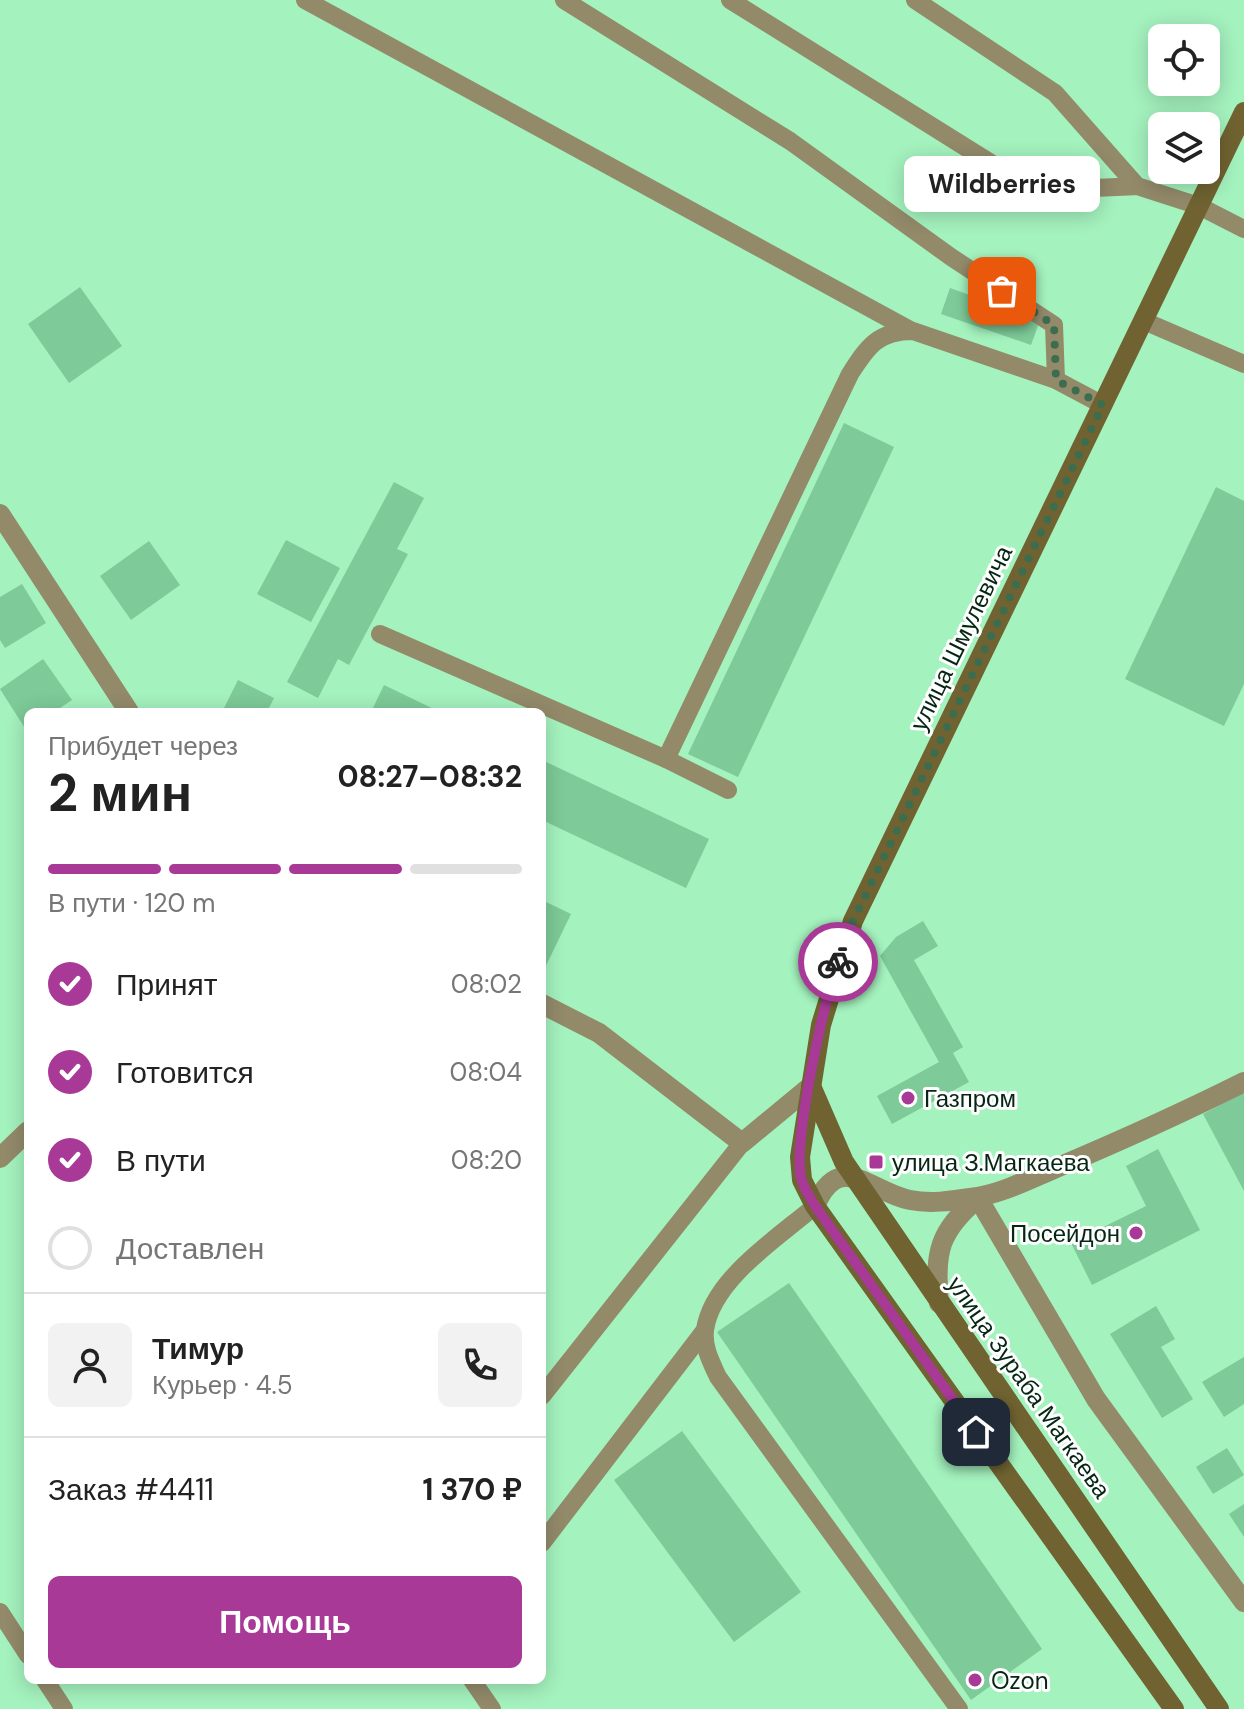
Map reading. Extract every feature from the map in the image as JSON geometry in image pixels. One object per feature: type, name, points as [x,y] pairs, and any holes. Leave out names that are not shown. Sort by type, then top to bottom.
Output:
[{"type":"main road","name":"улица Шмулевича","points":[[815,1206],[802,1180],[800,1157],[827,1001],[853,921],[1244,112]]},
{"type":"main road","name":"улица Зураба Магкаева","points":[[811,1086],[844,1162],[1219,1709]]},
{"type":"main road","points":[[815,1206],[1174,1709]]},
{"type":"street","points":[[0,514],[126,708]]},
{"type":"street","points":[[546,1006],[599,1033],[742,1143],[811,1086]]},
{"type":"street","points":[[815,1206],[824,1185],[837,1178],[856,1176],[909,1200],[941,1202],[978,1198],[1153,1127],[1244,1082]]},
{"type":"street","points":[[0,1158],[24,1135]]},
{"type":"street","points":[[939,1303],[936,1275],[940,1247],[951,1220],[978,1198]]},
{"type":"street","points":[[978,1198],[1096,1399],[1244,1602]]},
{"type":"lane","points":[[305,0],[913,331],[1056,380],[1103,405]]},
{"type":"lane","points":[[564,0],[790,141],[951,257],[1054,325],[1056,380]]},
{"type":"lane","points":[[730,0],[994,165],[1025,180],[1050,188],[1137,186],[1199,206],[1244,229]]},
{"type":"lane","points":[[915,0],[1055,93],[1137,186]]},
{"type":"lane","points":[[1144,321],[1244,364]]},
{"type":"lane","points":[[666,759],[850,374],[876,341],[891,331],[913,331]]},
{"type":"lane","points":[[380,634],[666,759],[728,790]]},
{"type":"lane","points":[[546,1391],[742,1143]]},
{"type":"lane","points":[[815,1206],[750,1259],[713,1304],[705,1330],[706,1351],[718,1377],[959,1709]]},
{"type":"lane","points":[[546,1538],[705,1330]]},
{"type":"lane","points":[[0,1612],[24,1649]]},
{"type":"lane","points":[[48,1684],[64,1709]]},
{"type":"lane","points":[[475,1684],[492,1709]]},
{"type":"building","points":[[80,287],[122,346],[69,383],[28,324]]},
{"type":"building","points":[[950,288],[1040,320],[1031,345],[941,314]]},
{"type":"building","points":[[844,423],[894,447],[738,777],[688,754]]},
{"type":"building","points":[[394,482],[424,498],[397,549],[408,554],[349,665],[338,659],[318,698],[287,682]]},
{"type":"building","points":[[1216,487],[1244,501],[1244,684],[1224,726],[1125,679]]},
{"type":"building","points":[[286,540],[340,568],[311,622],[257,594]]},
{"type":"building","points":[[149,541],[180,585],[131,620],[100,576]]},
{"type":"building","points":[[22,584],[46,623],[5,648],[0,640],[0,597]]},
{"type":"building","points":[[43,659],[72,700],[60,708],[24,708],[24,727],[0,689]]},
{"type":"building","points":[[238,680],[274,698],[269,708],[224,708]]},
{"type":"building","points":[[384,685],[432,708],[373,708]]},
{"type":"building","points":[[546,762],[709,839],[686,888],[546,822]]},
{"type":"building","points":[[546,902],[571,914],[546,966]]},
{"type":"building","points":[[923,921],[938,946],[914,960],[963,1047],[953,1053],[969,1082],[892,1124],[877,1096],[939,1062],[880,956],[896,937]]},
{"type":"building","points":[[1244,1092],[1244,1191],[1203,1114]]},
{"type":"building","points":[[1158,1149],[1200,1230],[1092,1285],[1071,1243],[1146,1206],[1126,1166]]},
{"type":"building","points":[[789,1283],[1042,1649],[971,1700],[717,1332]]},
{"type":"building","points":[[1156,1306],[1175,1339],[1161,1347],[1193,1399],[1162,1418],[1110,1334]]},
{"type":"building","points":[[1244,1357],[1244,1404],[1224,1417],[1202,1382]]},
{"type":"building","points":[[682,1431],[801,1592],[734,1642],[614,1480]]},
{"type":"building","points":[[1227,1448],[1244,1475],[1213,1494],[1196,1467]]},
{"type":"building","points":[[1244,1504],[1244,1537],[1229,1514]]},
{"type":"way so far","points":[[838,962],[853,921],[1103,405],[1056,380],[1054,325],[1002,291]]},
{"type":"place","name":"Wildberries","points":[[1002,291]]},
{"type":"place","name":"Газпром","points":[[908,1098]]},
{"type":"place","name":"улица З.Магкаева","points":[[876,1162]]},
{"type":"place","name":"Посейдон","points":[[1136,1233]]},
{"type":"place","name":"Ozon","points":[[975,1680]]},
{"type":"route","points":[[838,962],[821,1025],[800,1157],[802,1180],[815,1206],[976,1432]]}]
